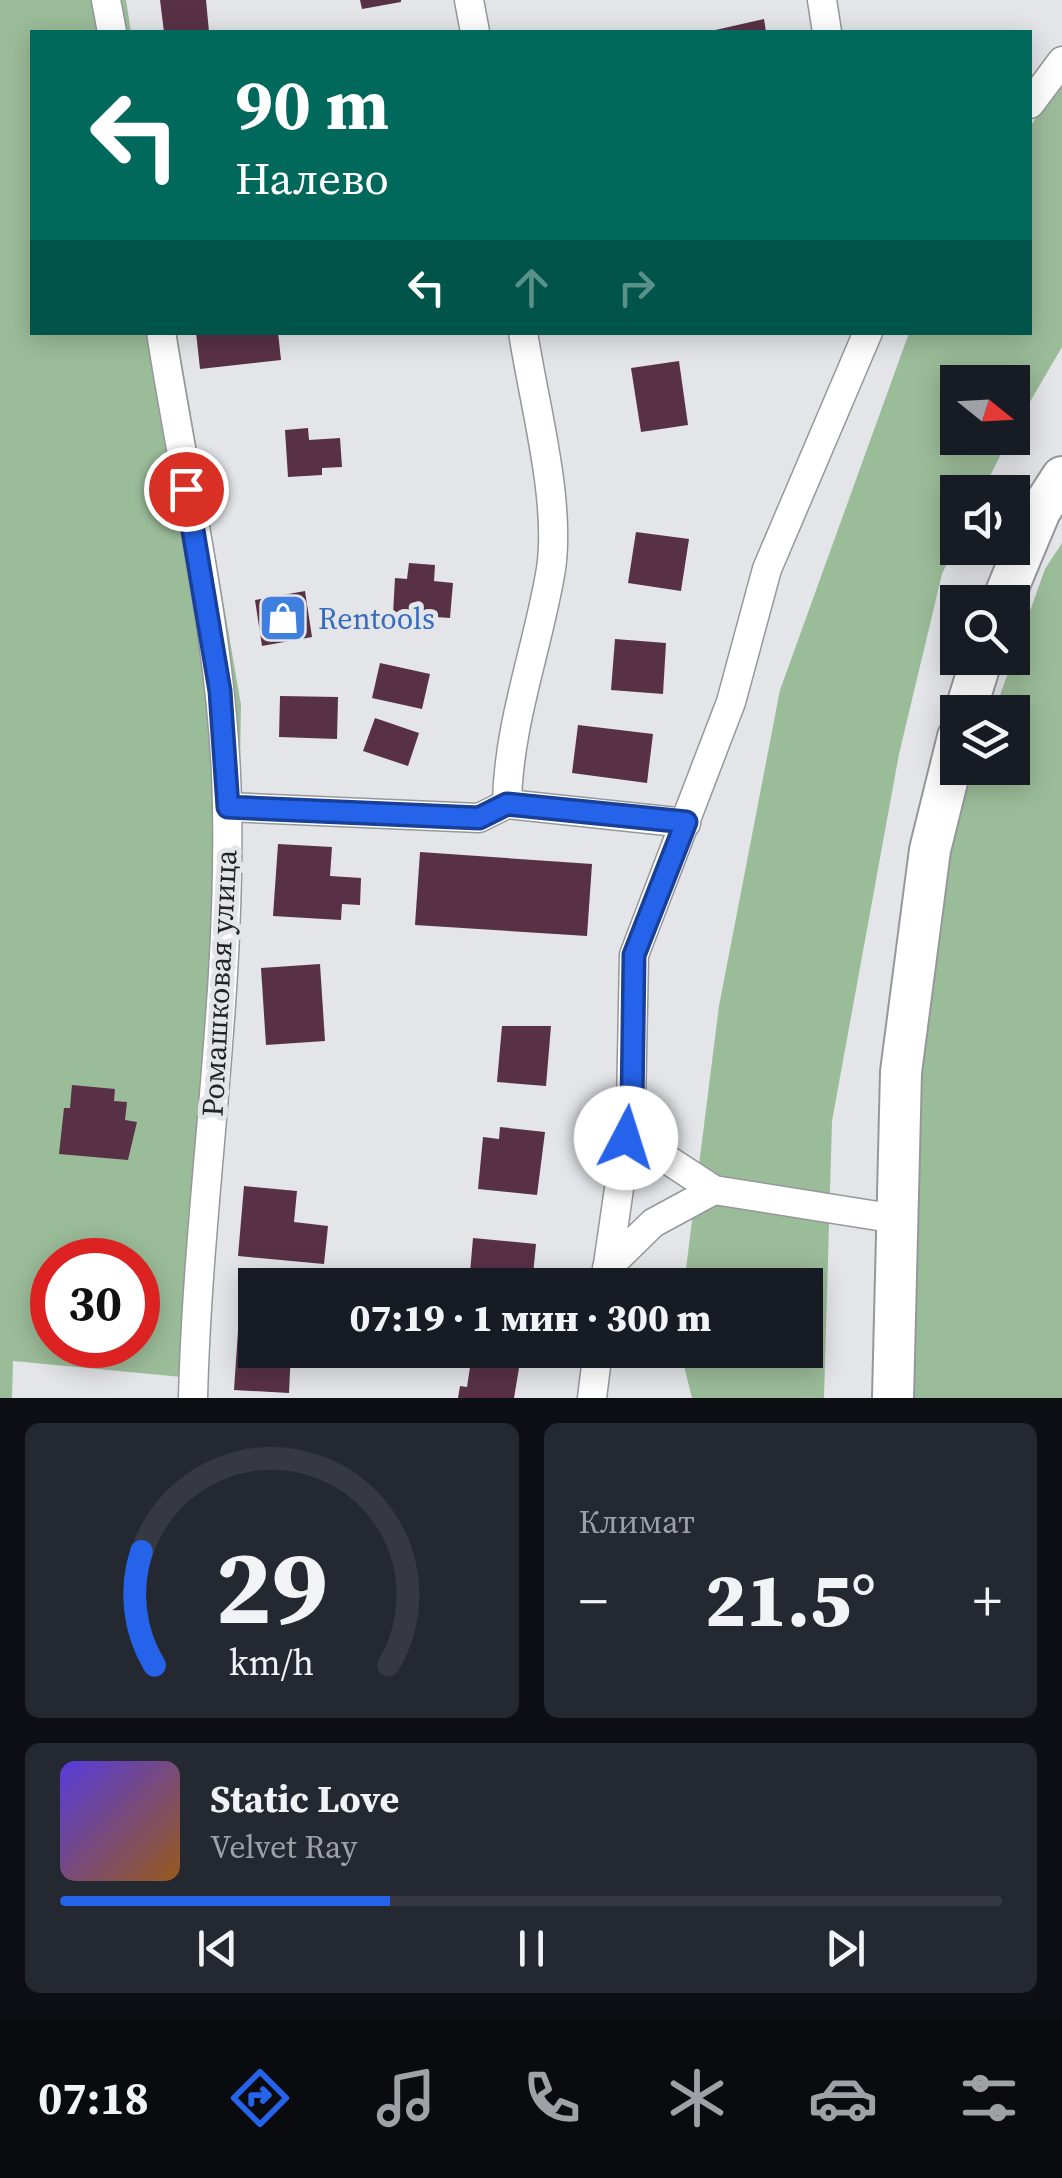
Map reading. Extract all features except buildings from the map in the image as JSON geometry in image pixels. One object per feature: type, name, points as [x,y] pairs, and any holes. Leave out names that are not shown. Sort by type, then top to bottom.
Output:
[{"type":"main road","points":[[1009,585],[1040,511],[1062,477]]},
{"type":"main road","points":[[893,1398],[901,1072],[930,850],[946,785]]},
{"type":"street","points":[[106,0],[112,30]]},
{"type":"street","points":[[470,0],[475,30]]},
{"type":"street","points":[[822,0],[827,30]]},
{"type":"street","points":[[1032,101],[1062,60]]},
{"type":"street","name":"Ромашковая улица","points":[[161,335],[220,691],[228,807],[217,1054],[193,1398]]},
{"type":"street","points":[[507,804],[507,764],[551,566],[550,504],[523,335]]},
{"type":"street","points":[[607,1268],[632,1106],[634,955],[731,702],[767,569],[867,335]]},
{"type":"street","points":[[228,807],[479,818],[507,804],[686,822]]},
{"type":"street","points":[[632,1106],[665,1158],[714,1190],[897,1220]]},
{"type":"street","points":[[613,1268],[653,1224],[714,1190]]},
{"type":"street","points":[[592,1398],[596,1368]]},
{"type":"green space","points":[[0,0],[126,0],[131,30],[30,30],[30,335],[177,335],[241,705],[236,983],[203,1379],[87,1368],[160,1368],[160,1238],[30,1238],[30,1363],[13,1361],[12,1398],[0,1398]]},
{"type":"green space","points":[[1062,84],[1062,347],[1030,402],[1030,365],[940,365],[940,455],[1000,455],[990,475],[940,475],[940,565],[946,565],[899,754],[832,1121],[824,1398],[692,1398],[684,1368],[823,1368],[823,1268],[686,1268],[719,1006],[780,690],[908,335],[1032,335],[1032,123]]},
{"type":"green space","points":[[1062,543],[1062,1398],[912,1398],[924,1012],[953,819],[968,785],[1030,785],[1030,695],[1000,695],[1007,675],[1030,675],[1030,611],[1045,569]]},
{"type":"place","name":"Rentools","points":[[283,618]]},
{"type":"route","points":[[186,489],[220,691],[228,807],[479,818],[507,804],[686,822],[634,955],[629,1025],[632,1106],[626,1138]]}]
